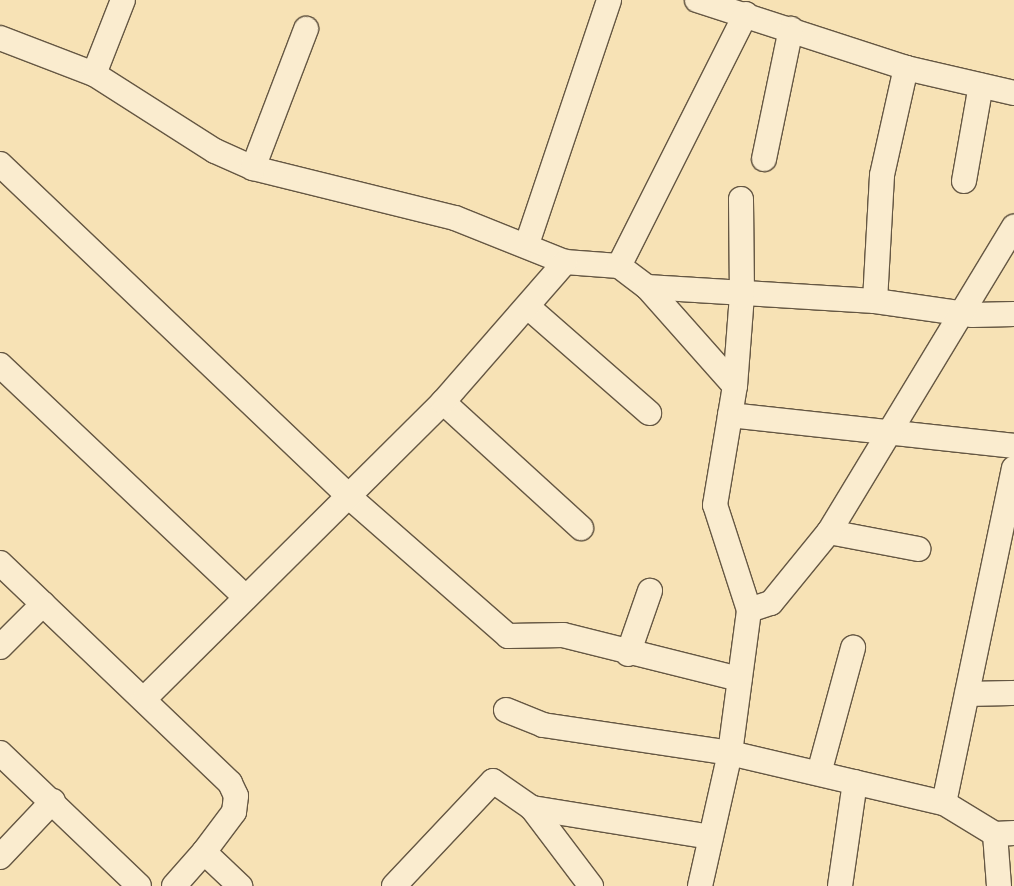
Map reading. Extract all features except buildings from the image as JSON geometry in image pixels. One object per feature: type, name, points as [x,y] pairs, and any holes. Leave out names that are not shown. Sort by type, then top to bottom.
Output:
[{"type":"street","points":[[94,74],[123,0]]},
{"type":"street","points":[[527,244],[610,0]]},
{"type":"street","points":[[697,0],[746,14],[906,68],[1014,93]]},
{"type":"street","points":[[619,266],[746,14]]},
{"type":"street","points":[[253,168],[306,29]]},
{"type":"street","points":[[764,159],[791,29]]},
{"type":"street","points":[[0,38],[94,74],[215,150],[253,168],[455,218],[527,244],[565,262],[619,266],[647,287],[735,386]]},
{"type":"street","points":[[875,301],[882,175],[906,68]]},
{"type":"street","points":[[964,180],[981,85]]},
{"type":"street","points":[[0,164],[348,495],[508,636],[563,635],[628,654],[740,679]]},
{"type":"street","points":[[700,886],[730,753],[749,610],[715,505],[735,386],[742,296],[741,199]]},
{"type":"street","points":[[749,610],[771,603],[829,532],[888,430],[964,314],[1014,227]]},
{"type":"street","points":[[144,699],[244,596],[443,402],[528,307],[565,262]]},
{"type":"street","points":[[647,287],[742,296],[875,301],[964,314],[1014,314]]},
{"type":"street","points":[[528,307],[649,413]]},
{"type":"street","points":[[0,365],[244,596]]},
{"type":"street","points":[[443,402],[581,528]]},
{"type":"street","points":[[730,415],[888,430],[1014,446]]},
{"type":"street","points":[[944,802],[1014,468]]},
{"type":"street","points":[[829,532],[918,548]]},
{"type":"street","points":[[0,563],[230,783],[236,796],[234,812],[204,852],[174,886]]},
{"type":"street","points":[[628,654],[650,591]]},
{"type":"street","points":[[0,647],[43,604]]},
{"type":"street","points":[[819,774],[853,648]]},
{"type":"street","points":[[966,694],[1014,693]]},
{"type":"street","points":[[506,710],[543,726],[730,753],[944,802],[1005,834],[999,886]]},
{"type":"street","points":[[0,753],[53,801],[139,886]]},
{"type":"street","points":[[408,882],[493,781],[532,808],[591,886]]},
{"type":"street","points":[[840,886],[855,782]]},
{"type":"street","points":[[0,857],[53,801]]},
{"type":"street","points":[[532,808],[711,836]]},
{"type":"street","points":[[204,852],[240,886]]}]
